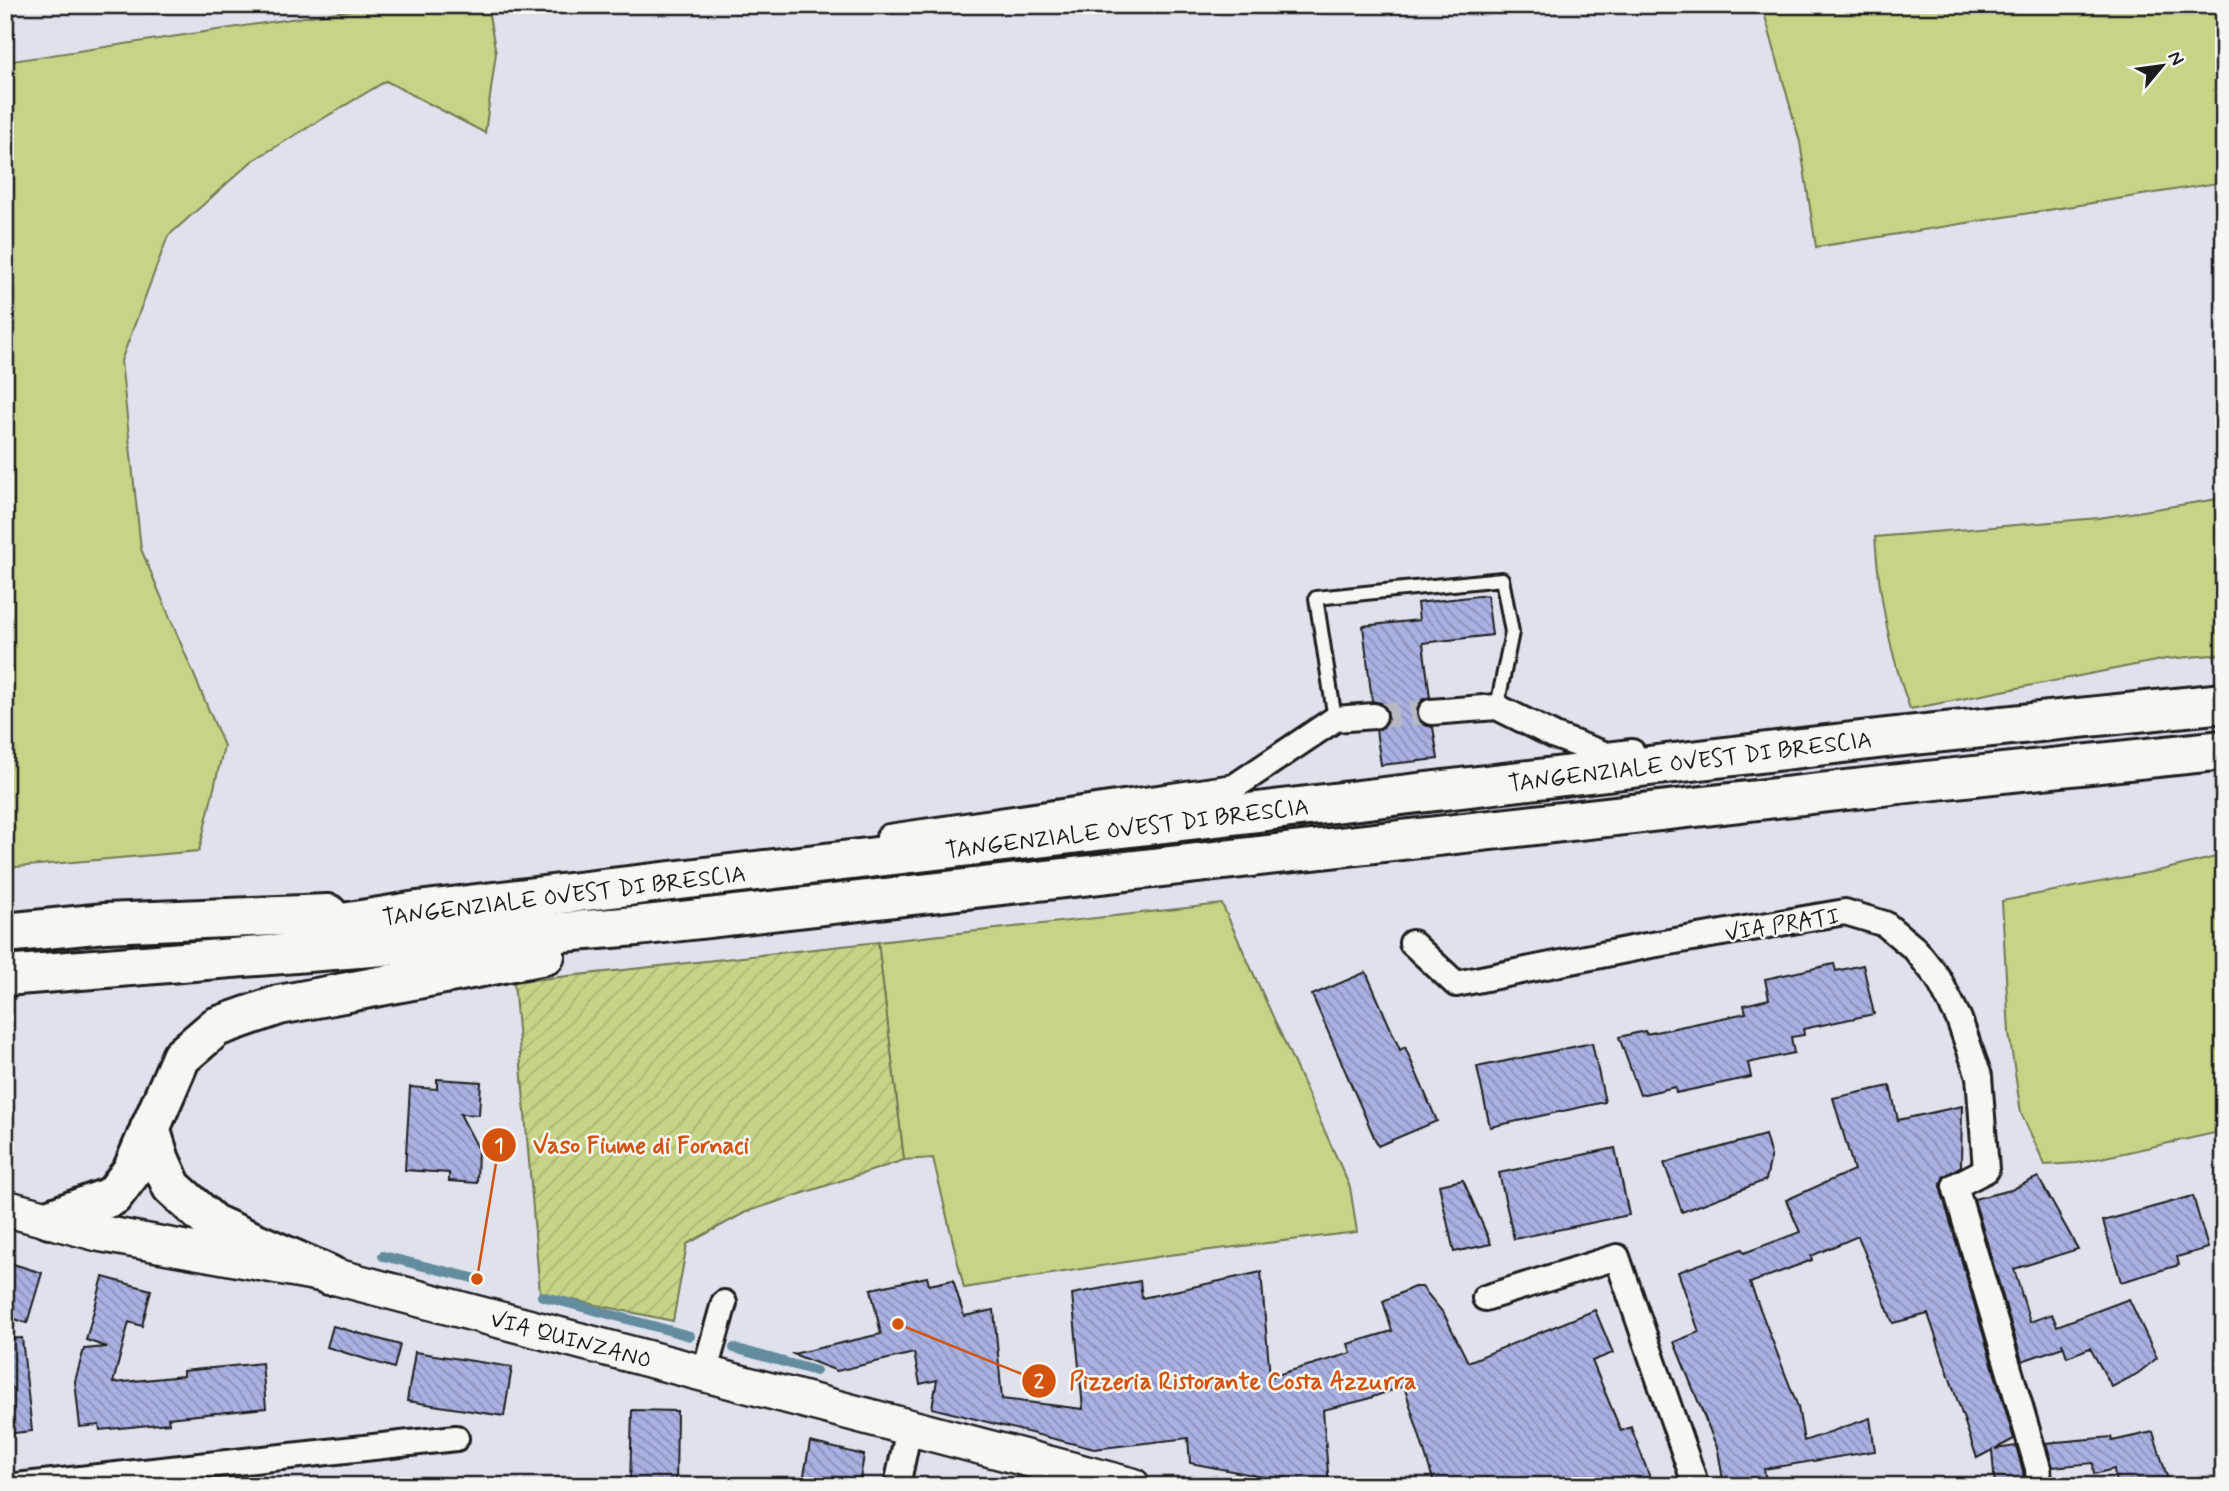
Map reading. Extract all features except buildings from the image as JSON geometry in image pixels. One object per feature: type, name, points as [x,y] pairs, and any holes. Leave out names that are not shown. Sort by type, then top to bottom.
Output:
[{"type":"main road","name":"TANGENZIALE OVEST DI BRESCIA","points":[[19,975],[418,911],[1886,738],[2224,703]]},
{"type":"main road","name":"TANGENZIALE OVEST DI BRESCIA","points":[[19,975],[637,926],[2224,750]]},
{"type":"main road","points":[[5,933],[105,923],[418,911]]},
{"type":"main road","points":[[50,1219],[113,1196],[132,1171],[181,1057],[216,1027],[279,1005],[553,954],[637,926]]},
{"type":"main road","points":[[150,1128],[172,1187],[213,1224],[329,1275]]},
{"type":"street","points":[[1432,712],[1497,707],[1555,736],[1606,755],[1805,730],[1886,738]]},
{"type":"street","points":[[785,868],[869,840],[1234,787],[1335,719],[1374,716]]},
{"type":"street","name":"VIA PRATI","points":[[1412,943],[1456,984],[1646,946],[1845,912],[1885,924],[1915,949],[1938,978],[1959,1018],[1979,1076],[1986,1170],[1955,1186],[2038,1468],[2039,1486]]},
{"type":"street","name":"VIA QUINZANO","points":[[5,1208],[98,1233],[329,1275],[1132,1486]]},
{"type":"street","points":[[1485,1298],[1617,1256],[1696,1486]]},
{"type":"street","points":[[704,1374],[724,1303]]},
{"type":"street","points":[[897,1486],[909,1428]]},
{"type":"street","points":[[16,1486],[456,1438]]},
{"type":"lane","points":[[1335,719],[1316,598],[1502,579],[1512,632],[1497,707]]},
{"type":"green space","points":[[384,5],[487,5],[496,53],[485,133],[386,81],[252,161],[168,236],[121,361],[141,549],[224,746],[199,851],[5,868],[5,62]]},
{"type":"green space","points":[[1762,5],[2224,5],[2224,182],[1816,247],[1800,142]]},
{"type":"green space","points":[[2224,498],[2224,654],[2166,659],[1910,709],[1886,624],[1875,537],[2099,518]]},
{"type":"green space","points":[[2224,855],[2224,1131],[2078,1163],[2045,1165],[2021,1113],[2009,1033],[2002,901],[2162,870]]},
{"type":"green space","points":[[1222,904],[1350,1187],[1357,1232],[1169,1255],[964,1288],[933,1158],[904,1160],[878,942]]},
{"type":"green space","points":[[878,942],[904,1160],[746,1212],[687,1244],[673,1321],[540,1293],[514,982]]},
{"type":"waterway","points":[[383,1256],[477,1279]]},
{"type":"waterway","points":[[542,1296],[690,1336]]},
{"type":"waterway","points":[[734,1348],[816,1371]]},
{"type":"tunnel","points":[[1374,716],[1431,712]]},
{"type":"place","name":"Vaso Fiume di Fornaci","points":[[477,1279]]},
{"type":"place","name":"Pizzeria Ristorante Costa Azzurra","points":[[898,1324]]}]
